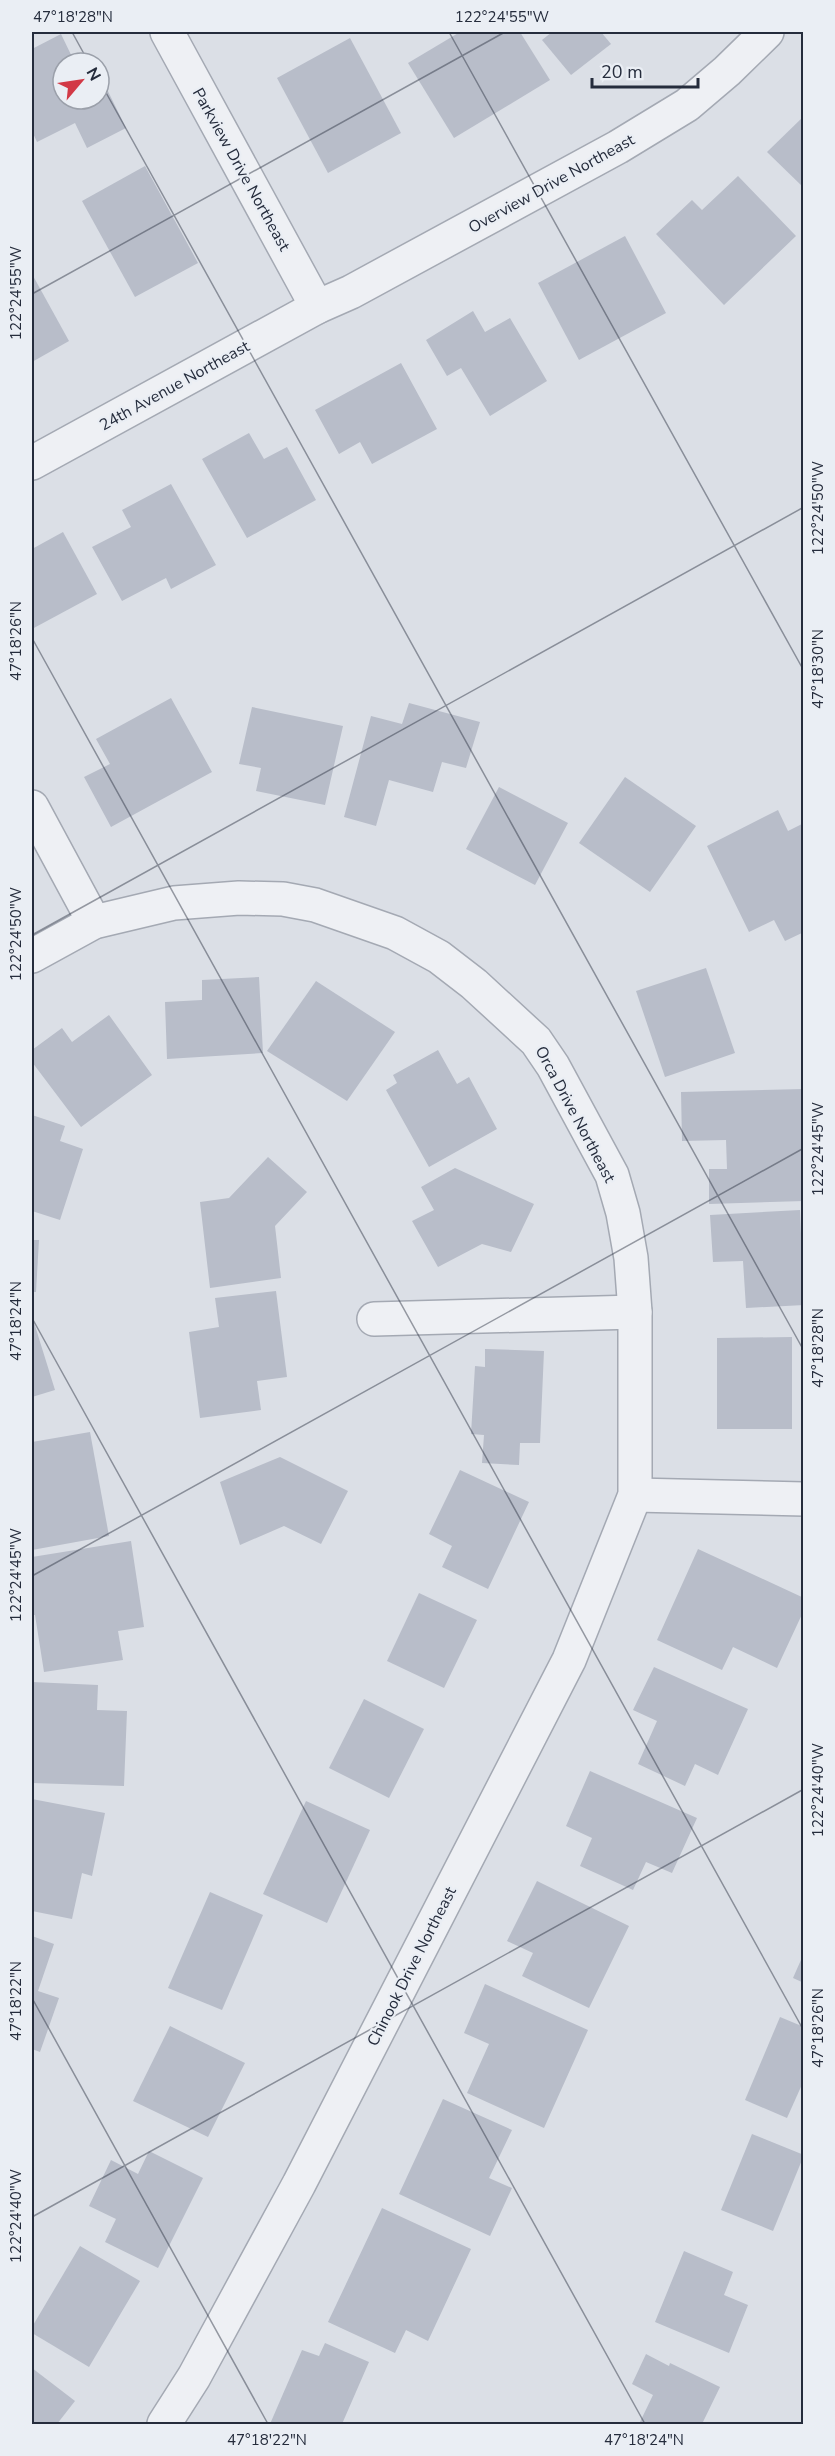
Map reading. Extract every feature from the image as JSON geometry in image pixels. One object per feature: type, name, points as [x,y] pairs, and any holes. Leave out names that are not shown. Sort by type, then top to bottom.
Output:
[{"type":"street","name":"Parkview Drive Northeast","points":[[167,32],[317,307]]},
{"type":"street","name":"Overview Drive Northeast","points":[[317,307],[351,292],[618,147],[677,111],[727,71],[767,32]]},
{"type":"street","name":"24th Avenue Northeast","points":[[32,463],[317,307]]},
{"type":"street","points":[[32,807],[94,922]]},
{"type":"street","name":"Orca Drive Northeast","points":[[32,956],[94,922],[174,903],[239,898],[283,899],[315,905],[355,917],[395,933],[439,957],[474,984],[536,1041],[554,1066],[612,1175],[623,1213],[631,1258],[635,1312],[635,1495]]},
{"type":"street","points":[[374,1319],[635,1312]]},
{"type":"street","points":[[635,1495],[804,1499]]},
{"type":"street","name":"Chinook Drive Northeast","points":[[164,2424],[194,2377],[293,2194],[569,1660],[635,1495]]},
{"type":"building","points":[[460,32],[520,32],[550,80],[454,138],[408,63]]},
{"type":"building","points":[[552,32],[601,32],[611,44],[571,75],[542,40]]},
{"type":"building","points":[[61,34],[69,51],[51,51],[51,111],[111,111],[111,97],[126,128],[87,148],[75,123],[37,142],[32,131],[32,49]]},
{"type":"building","points":[[350,38],[401,133],[328,173],[277,78]]},
{"type":"building","points":[[804,116],[804,188],[767,152]]},
{"type":"building","points":[[145,166],[198,263],[135,297],[82,201]]},
{"type":"building","points":[[738,176],[796,236],[724,305],[656,234],[692,200],[702,210]]},
{"type":"building","points":[[625,236],[666,313],[579,360],[538,283]]},
{"type":"building","points":[[32,274],[69,341],[32,362]]},
{"type":"building","points":[[473,311],[485,332],[510,318],[547,381],[490,416],[461,368],[447,376],[426,340]]},
{"type":"building","points":[[401,363],[437,429],[372,464],[360,442],[339,454],[315,410]]},
{"type":"building","points":[[249,433],[264,459],[287,447],[316,500],[247,538],[202,459]]},
{"type":"building","points":[[171,484],[216,565],[171,589],[166,578],[122,601],[92,547],[131,527],[122,510]]},
{"type":"building","points":[[63,532],[97,594],[32,629],[32,549]]},
{"type":"building","points":[[171,698],[212,772],[111,827],[84,777],[110,764],[96,739]]},
{"type":"building","points":[[409,703],[480,722],[466,768],[442,762],[433,792],[389,780],[376,826],[344,817],[371,716],[402,724]]},
{"type":"building","points":[[252,707],[343,726],[325,805],[256,791],[261,768],[239,764]]},
{"type":"building","points":[[625,777],[696,826],[650,892],[579,843]]},
{"type":"building","points":[[499,787],[568,823],[535,885],[466,849]]},
{"type":"building","points":[[778,810],[788,831],[804,823],[804,932],[785,941],[774,920],[749,932],[707,846]]},
{"type":"building","points":[[706,968],[735,1053],[665,1077],[636,991]]},
{"type":"building","points":[[259,977],[263,1053],[167,1059],[165,1002],[202,1000],[202,980]]},
{"type":"building","points":[[316,981],[395,1032],[347,1101],[267,1051]]},
{"type":"building","points":[[109,1015],[152,1075],[81,1127],[32,1062],[32,1050],[62,1028],[72,1042]]},
{"type":"building","points":[[438,1050],[457,1084],[469,1077],[497,1129],[429,1167],[386,1090],[397,1083],[393,1075]]},
{"type":"building","points":[[804,1089],[804,1201],[709,1204],[709,1169],[727,1169],[726,1140],[682,1141],[681,1092]]},
{"type":"building","points":[[32,1115],[65,1126],[60,1141],[83,1149],[60,1220],[32,1211]]},
{"type":"building","points":[[268,1157],[307,1192],[275,1226],[281,1278],[210,1288],[200,1202],[229,1198]]},
{"type":"building","points":[[455,1168],[534,1204],[511,1252],[482,1244],[438,1267],[412,1221],[434,1210],[421,1187]]},
{"type":"building","points":[[800,1210],[804,1305],[746,1308],[743,1261],[713,1262],[710,1215]]},
{"type":"building","points":[[32,1240],[39,1240],[36,1292],[32,1292]]},
{"type":"building","points":[[276,1291],[287,1377],[257,1381],[261,1410],[200,1418],[189,1332],[219,1327],[215,1298]]},
{"type":"building","points":[[32,1316],[55,1390],[32,1397]]},
{"type":"building","points":[[792,1337],[792,1429],[717,1429],[717,1338]]},
{"type":"building","points":[[485,1349],[544,1351],[540,1443],[520,1443],[519,1465],[482,1463],[484,1435],[471,1434],[475,1366],[485,1367]]},
{"type":"building","points":[[90,1432],[109,1536],[32,1550],[32,1442]]},
{"type":"building","points":[[280,1457],[348,1491],[321,1544],[284,1526],[240,1545],[220,1482]]},
{"type":"building","points":[[460,1470],[529,1502],[488,1589],[442,1567],[452,1546],[429,1534]]},
{"type":"building","points":[[131,1541],[144,1627],[118,1631],[123,1660],[44,1672],[35,1615],[32,1615],[32,1557]]},
{"type":"building","points":[[698,1549],[804,1598],[804,1610],[777,1668],[733,1647],[722,1670],[657,1640]]},
{"type":"building","points":[[419,1593],[477,1620],[444,1688],[387,1661]]},
{"type":"building","points":[[654,1667],[748,1709],[718,1775],[695,1764],[685,1786],[638,1764],[657,1721],[633,1710]]},
{"type":"building","points":[[32,1682],[98,1685],[97,1710],[127,1711],[124,1786],[32,1783]]},
{"type":"building","points":[[364,1699],[424,1729],[389,1798],[329,1768]]},
{"type":"building","points":[[590,1771],[697,1818],[672,1873],[646,1862],[633,1890],[580,1866],[592,1838],[566,1826]]},
{"type":"building","points":[[32,1799],[105,1813],[92,1876],[82,1873],[72,1919],[32,1911]]},
{"type":"building","points":[[306,1801],[370,1830],[327,1923],[263,1894]]},
{"type":"building","points":[[537,1881],[629,1926],[589,2008],[522,1976],[533,1953],[507,1941]]},
{"type":"building","points":[[210,1892],[263,1915],[222,2010],[168,1988]]},
{"type":"building","points":[[32,1936],[54,1944],[38,1991],[59,1998],[40,2052],[32,2049]]},
{"type":"building","points":[[804,1953],[804,1983],[793,1978]]},
{"type":"building","points":[[485,1984],[588,2030],[544,2128],[467,2093],[489,2044],[464,2033]]},
{"type":"building","points":[[780,2017],[804,2027],[804,2080],[787,2118],[745,2100]]},
{"type":"building","points":[[170,2026],[245,2063],[208,2137],[133,2101]]},
{"type":"building","points":[[443,2099],[512,2130],[489,2178],[512,2188],[490,2236],[399,2194]]},
{"type":"building","points":[[752,2134],[804,2155],[773,2231],[721,2210]]},
{"type":"building","points":[[149,2151],[203,2178],[158,2268],[105,2242],[116,2219],[89,2206],[111,2160],[138,2174]]},
{"type":"building","points":[[382,2208],[471,2249],[428,2341],[406,2330],[395,2353],[328,2322]]},
{"type":"building","points":[[80,2246],[140,2281],[89,2367],[32,2333],[32,2327]]},
{"type":"building","points":[[684,2251],[733,2272],[724,2295],[748,2305],[729,2353],[655,2322]]},
{"type":"building","points":[[325,2343],[369,2362],[342,2424],[270,2424],[302,2350],[319,2356]]},
{"type":"building","points":[[646,2354],[720,2387],[702,2424],[639,2424],[653,2395],[632,2384]]},
{"type":"building","points":[[32,2368],[75,2401],[57,2424],[32,2424]]}]
